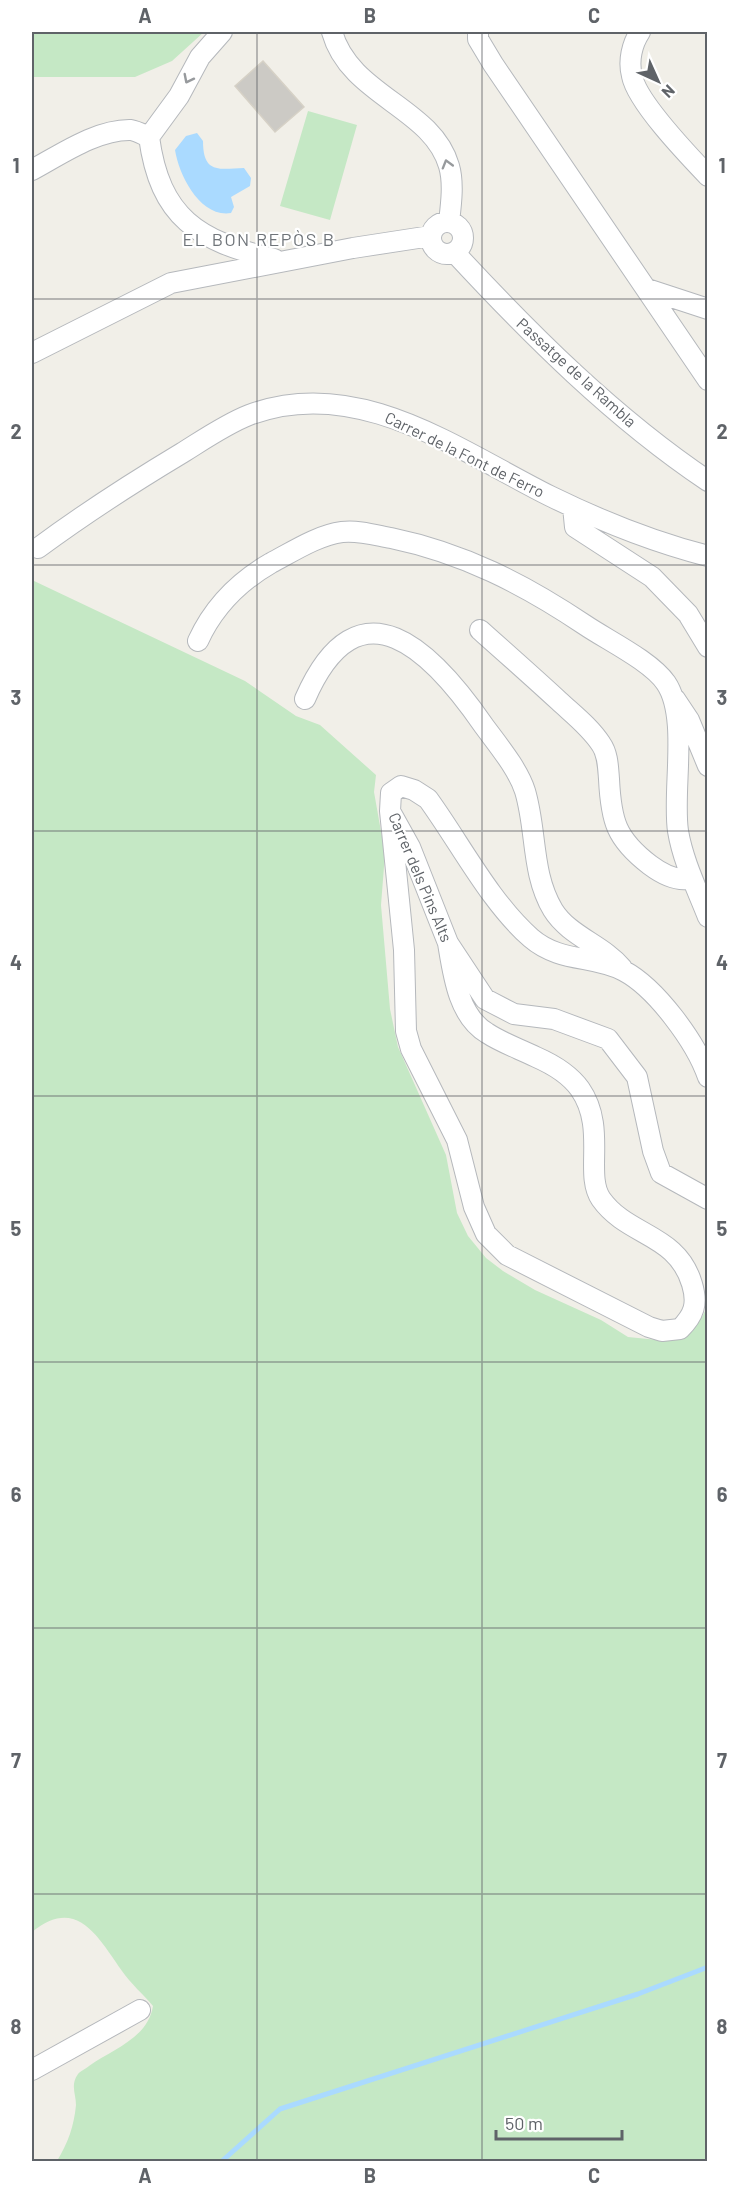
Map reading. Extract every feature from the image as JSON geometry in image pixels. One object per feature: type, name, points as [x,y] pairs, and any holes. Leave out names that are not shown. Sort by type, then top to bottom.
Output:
[{"type":"street","points":[[222,32],[200,57],[179,96],[149,137],[155,172],[167,198],[179,213],[208,238],[235,249],[282,261]]},
{"type":"street","points":[[333,32],[347,63],[363,81],[400,108],[443,150],[450,168],[449,222]]},
{"type":"street","points":[[478,32],[478,39],[493,64],[708,380]]},
{"type":"street","points":[[640,32],[632,48],[631,63],[637,91],[708,176]]},
{"type":"street","points":[[32,170],[87,141],[112,133],[132,130],[149,137]]},
{"type":"street","points":[[449,222],[458,226],[464,235],[462,246],[455,253],[445,255],[436,250],[431,237],[435,227],[449,222]]},
{"type":"street","points":[[32,353],[171,283],[282,261],[431,237]]},
{"type":"street","name":"Passatge de la Rambla","points":[[455,253],[547,347],[652,438],[708,481]]},
{"type":"street","points":[[647,289],[708,309]]},
{"type":"street","name":"Carrer de la Font de Ferro","points":[[38,548],[102,501],[202,440],[248,415],[286,405],[334,403],[373,410],[437,437],[573,507],[620,528],[708,556]]},
{"type":"street","points":[[573,507],[575,527],[652,577],[688,614],[708,647]]},
{"type":"street","points":[[198,641],[223,599],[254,573],[297,549],[341,532],[368,533],[459,556],[506,577],[544,598],[648,666],[665,681],[689,720],[708,765]]},
{"type":"street","points":[[480,630],[571,712],[602,745],[608,761],[610,810],[614,824],[625,843],[655,869],[671,877],[685,880],[692,878]]},
{"type":"street","points":[[305,699],[314,678],[330,657],[348,642],[365,633],[382,632],[418,651],[448,678],[472,708],[525,790],[537,866],[545,893],[555,912],[570,928],[614,959],[623,970]]},
{"type":"street","points":[[672,695],[678,753],[678,829],[692,878],[708,917]]},
{"type":"street","name":"Carrer dels Pins Alts","points":[[708,1077],[693,1047],[669,1012],[646,987],[623,970],[548,951],[530,937],[499,902],[428,799],[414,790],[401,786],[391,793],[390,811],[410,847],[448,943],[485,999],[514,1014],[554,1019],[608,1038],[637,1077],[653,1151],[661,1173],[708,1199]]},
{"type":"street","points":[[390,811],[404,950],[406,1031],[411,1049],[457,1140],[474,1207],[486,1234],[507,1255],[649,1327],[662,1331],[680,1329],[694,1311],[696,1296],[686,1268],[663,1242],[621,1218],[601,1198],[595,1184],[595,1127],[590,1107],[579,1088],[544,1061],[485,1032],[473,1020],[455,980],[448,943]]},
{"type":"street","points":[[32,2070],[140,2010]]},
{"type":"green space","points":[[32,32],[204,32],[172,61],[135,77],[32,77]]},
{"type":"green space","points":[[308,111],[357,125],[330,220],[280,206]]},
{"type":"green space","points":[[32,580],[245,681],[296,716],[320,725],[376,775],[374,792],[385,854],[381,905],[390,1009],[398,1047],[446,1155],[457,1213],[468,1236],[486,1258],[535,1290],[601,1320],[628,1337],[658,1340],[680,1332],[702,1317],[707,1307],[707,2161],[57,2161],[74,2120],[76,2105],[74,2086],[78,2074],[137,2035],[150,2017],[153,2006],[126,1976],[104,1945],[84,1925],[74,1919],[62,1918],[48,1922],[32,1932]]},
{"type":"water","points":[[197,133],[203,141],[204,152],[209,164],[220,169],[244,168],[251,178],[250,186],[231,197],[234,207],[231,213],[220,213],[201,202],[193,193],[181,171],[175,150],[186,136]]},
{"type":"building","points":[[263,61],[304,107],[275,132],[235,86]]},
{"type":"waterway","points":[[221,2162],[280,2109],[638,1994],[708,1967]]},
{"type":"district","name":"EL BON REPÒS B","points":[[259,239]]}]
